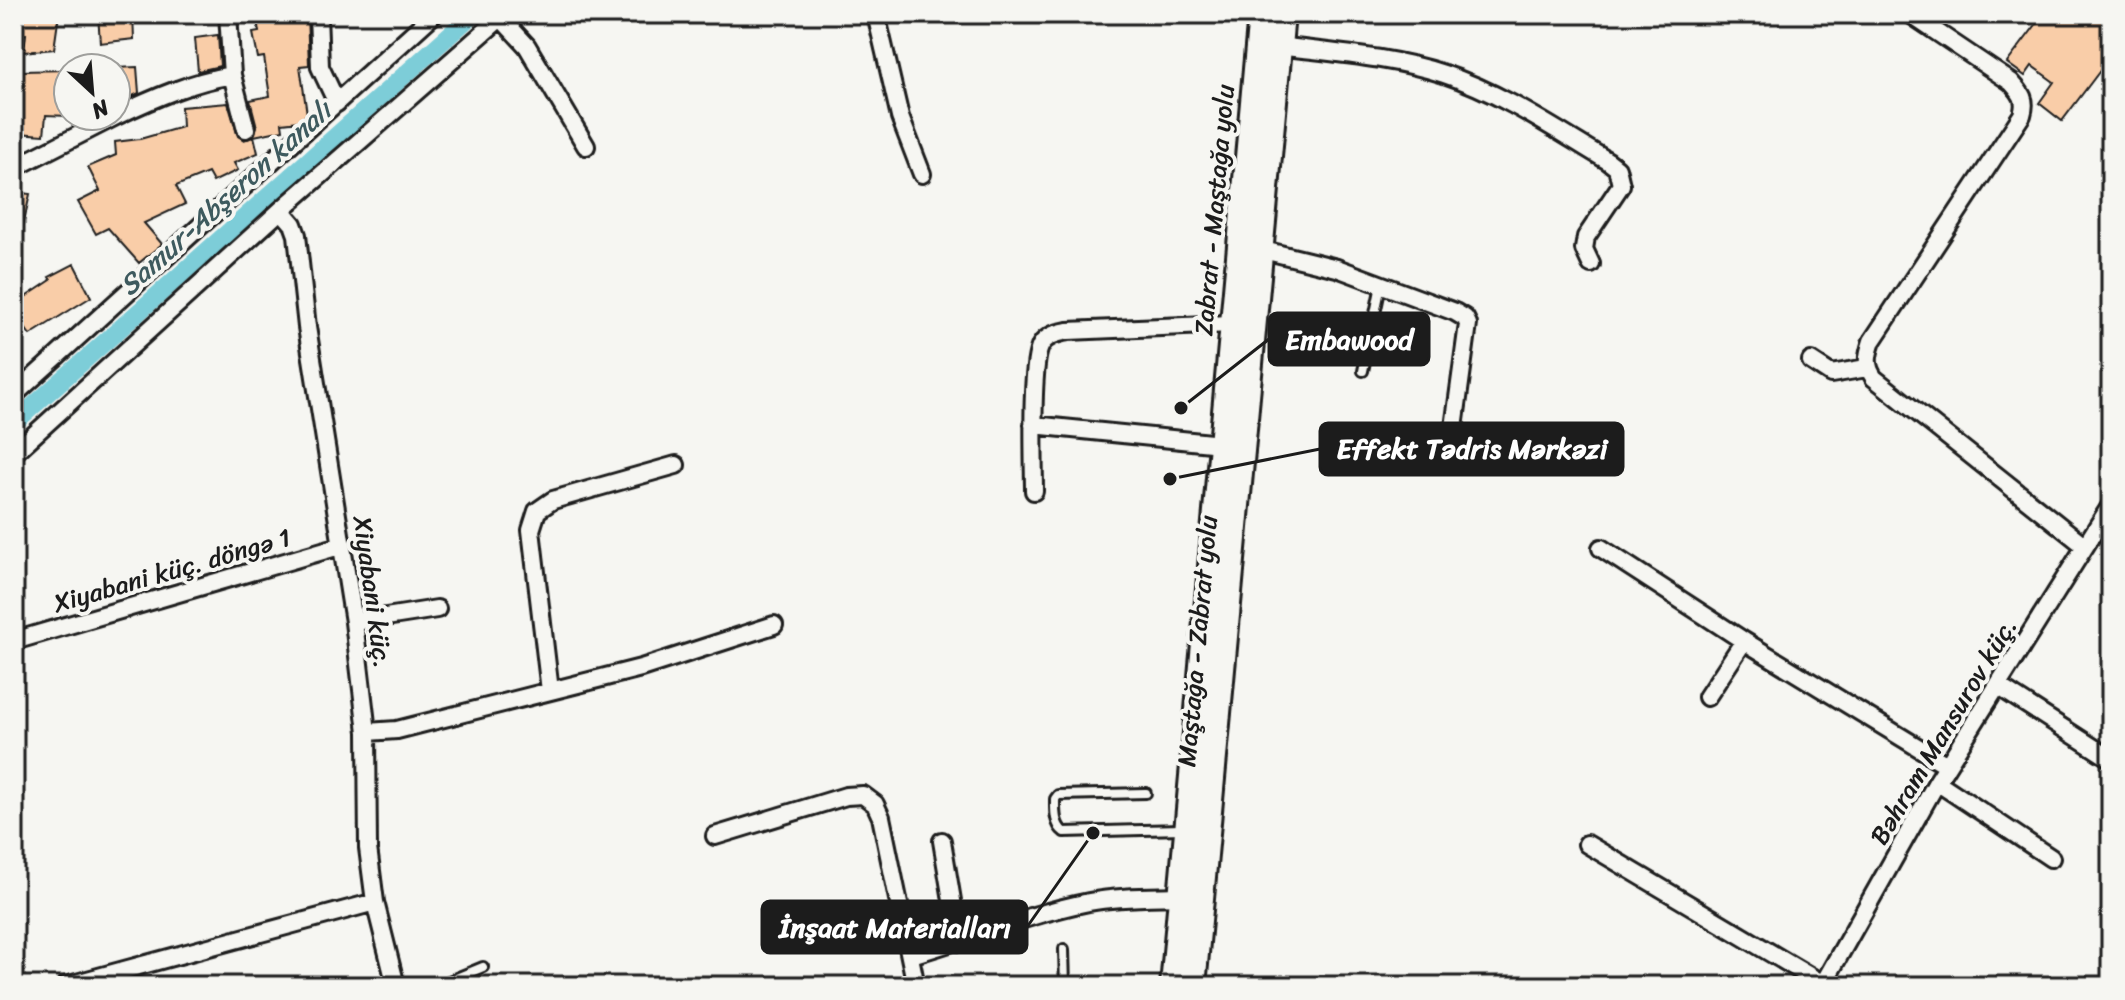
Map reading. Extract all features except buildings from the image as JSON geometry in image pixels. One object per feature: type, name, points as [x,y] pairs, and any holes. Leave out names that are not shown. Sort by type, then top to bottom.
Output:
[{"type":"main road","name":"Zabrat - Maştağa yolu","points":[[1173,986],[1261,14]]},
{"type":"main road","name":"Maştağa - Zabrat yolu","points":[[1193,986],[1282,14]]},
{"type":"street","points":[[228,14],[232,75],[246,129]]},
{"type":"street","points":[[318,14],[320,67],[337,103]]},
{"type":"street","points":[[14,395],[434,14]]},
{"type":"street","points":[[876,14],[900,117],[922,174]]},
{"type":"street","points":[[1910,14],[2011,82],[2021,93],[2025,104],[2022,115],[1872,341],[1867,368],[1884,386],[2085,546]]},
{"type":"street","points":[[14,453],[281,210],[503,16],[534,57],[586,146]]},
{"type":"street","points":[[1279,46],[1407,64],[1447,75],[1533,116],[1608,161],[1617,168],[1621,185],[1586,237],[1584,249],[1591,264]]},
{"type":"street","points":[[132,109],[170,91],[232,75]]},
{"type":"street","points":[[14,168],[85,132]]},
{"type":"street","name":"Xiyabani küç.","points":[[281,210],[293,224],[297,235],[307,327],[343,545],[367,732],[368,848],[375,902],[396,986]]},
{"type":"street","points":[[1259,249],[1337,268],[1465,318],[1468,324],[1453,435]]},
{"type":"street","points":[[1034,491],[1033,425],[1037,358],[1041,345],[1051,335],[1068,331],[1231,324]]},
{"type":"street","points":[[1811,361],[1831,374],[1867,368]]},
{"type":"street","points":[[1033,425],[1221,444]]},
{"type":"street","points":[[550,691],[531,530],[537,511],[553,500],[676,465]]},
{"type":"street","name":"Bəhram Mansurov küç.","points":[[1822,985],[1947,765],[2111,505]]},
{"type":"street","name":"Xiyabani küç. döngə 1","points":[[14,641],[343,545]]},
{"type":"street","points":[[1601,548],[1744,641],[1947,765]]},
{"type":"street","points":[[354,622],[437,609]]},
{"type":"street","points":[[367,732],[397,730],[641,668],[774,625]]},
{"type":"street","points":[[1707,697],[1744,641]]},
{"type":"street","points":[[1998,686],[2111,759]]},
{"type":"street","points":[[1937,782],[2051,858]]},
{"type":"street","points":[[715,836],[846,796],[863,795],[875,804],[881,817],[916,986]]},
{"type":"street","points":[[942,841],[959,942]]},
{"type":"street","points":[[1587,844],[1822,985]]},
{"type":"street","points":[[911,955],[1090,902],[1182,896]]},
{"type":"street","points":[[65,986],[375,902]]},
{"type":"lane","points":[[1363,371],[1381,284]]},
{"type":"lane","points":[[1146,793],[1058,795],[1055,799],[1059,829],[1064,832],[1187,829]]},
{"type":"lane","points":[[1064,949],[1065,986]]},
{"type":"lane","points":[[437,986],[483,967]]},
{"type":"waterway","name":"Samur-Abşeron kanalı","points":[[14,423],[473,14]]},
{"type":"place","name":"Embawood","points":[[1181,408]]},
{"type":"place","name":"Effekt Tədris Mərkəzi","points":[[1170,479]]},
{"type":"place","name":"İnşaat Materialları","points":[[1093,833]]}]
